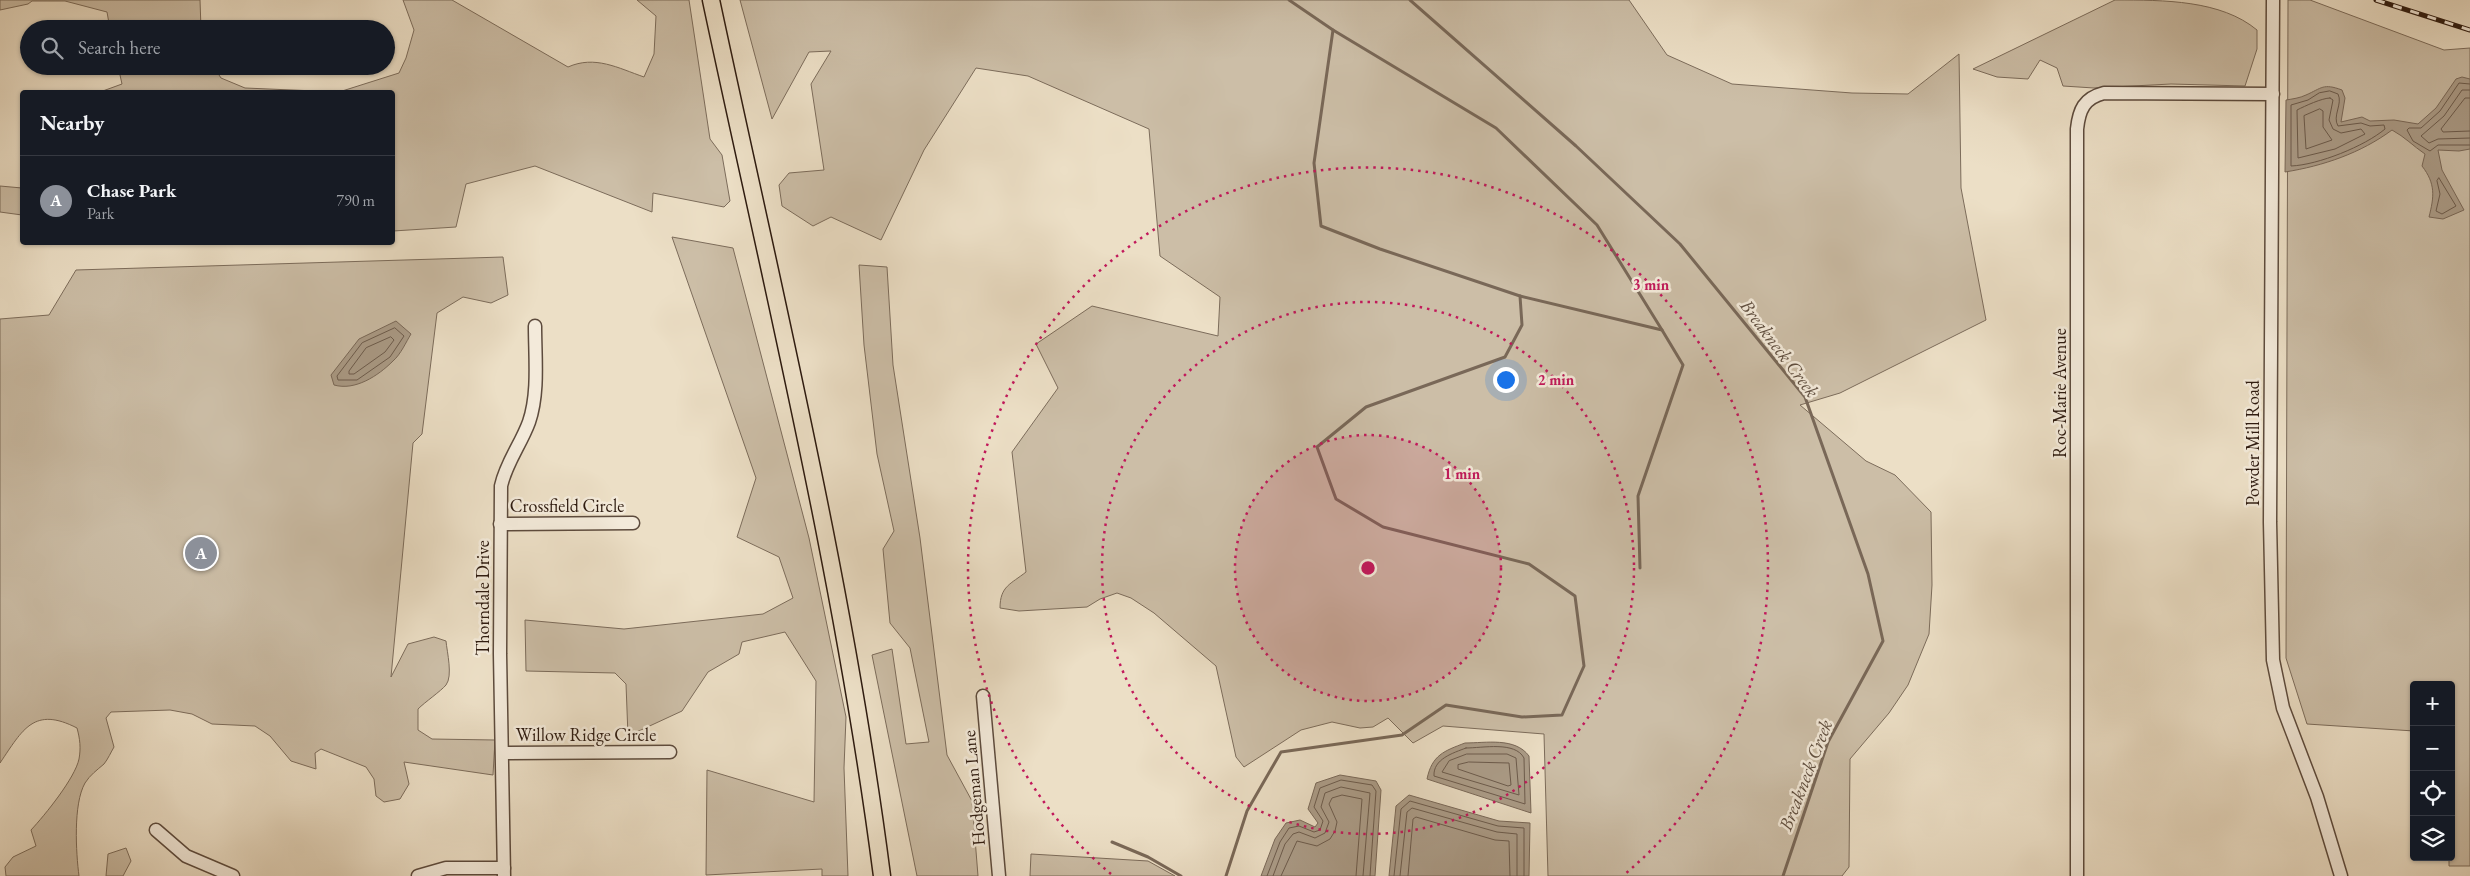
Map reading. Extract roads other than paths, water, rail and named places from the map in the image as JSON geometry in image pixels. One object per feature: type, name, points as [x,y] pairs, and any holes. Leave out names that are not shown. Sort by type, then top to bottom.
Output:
[{"type":"main road","points":[[711,0],[823,520],[850,658],[882,876]]},
{"type":"street","name":"Powder Mill Road","points":[[2273,0],[2270,532],[2273,660],[2283,708],[2317,797],[2341,876]]},
{"type":"street","name":"Roc-Marie Avenue","points":[[2077,876],[2077,129],[2079,115],[2088,99],[2104,94],[2273,94]]},
{"type":"street","name":"Thorndale Drive","points":[[504,872],[501,486],[504,475],[526,430],[532,409],[535,326]]},
{"type":"street","name":"Crossfield Circle","points":[[500,524],[633,523]]},
{"type":"street","name":"Hodgeman Lane","points":[[984,696],[999,876]]},
{"type":"street","name":"Willow Ridge Circle","points":[[502,753],[670,752]]},
{"type":"street","points":[[156,830],[186,856],[233,876]]},
{"type":"street","points":[[418,876],[446,868],[504,872]]},
{"type":"water","points":[[2462,77],[2470,79],[2470,149],[2459,151],[2438,150],[2442,170],[2464,210],[2443,219],[2429,217],[2433,191],[2430,179],[2422,166],[2425,154],[2392,130],[2355,152],[2313,166],[2285,172],[2286,100],[2301,97],[2323,87],[2331,87],[2342,90],[2345,98],[2341,122],[2362,117],[2370,121],[2394,120],[2418,124],[2436,108],[2456,79]]},
{"type":"water","points":[[396,321],[411,334],[396,358],[387,367],[366,381],[350,386],[334,385],[331,375],[359,339]]},
{"type":"water","points":[[1500,742],[1516,746],[1529,756],[1531,813],[1427,779],[1432,764],[1440,755],[1465,743]]},
{"type":"water","points":[[1340,775],[1376,781],[1381,790],[1375,876],[1261,876],[1275,839],[1286,823],[1300,820],[1315,827],[1318,823],[1308,809],[1316,783]]},
{"type":"water","points":[[1409,795],[1499,821],[1530,823],[1529,876],[1389,876],[1396,806]]},
{"type":"waterway","points":[[1226,876],[1247,811],[1281,752],[1402,735],[1446,705],[1522,717],[1562,715],[1584,666],[1575,596],[1529,564],[1383,527],[1336,499],[1317,447],[1366,407],[1505,357],[1522,325],[1520,296],[1380,249],[1321,226],[1314,163],[1333,30],[1289,0]]},
{"type":"waterway","name":"Breakneck Creek","points":[[1410,0],[1576,146],[1680,244],[1805,397],[1868,574],[1883,641],[1828,742],[1783,876]]},
{"type":"waterway","points":[[1333,30],[1496,128],[1597,225],[1662,330]]},
{"type":"waterway","points":[[1520,296],[1662,330],[1683,365],[1638,496],[1640,568]]},
{"type":"waterway","points":[[1112,842],[1148,857],[1181,876]]},
{"type":"railway","points":[[2376,0],[2470,30]]},
{"type":"place","name":"Chase Park","points":[[201,553]]}]
